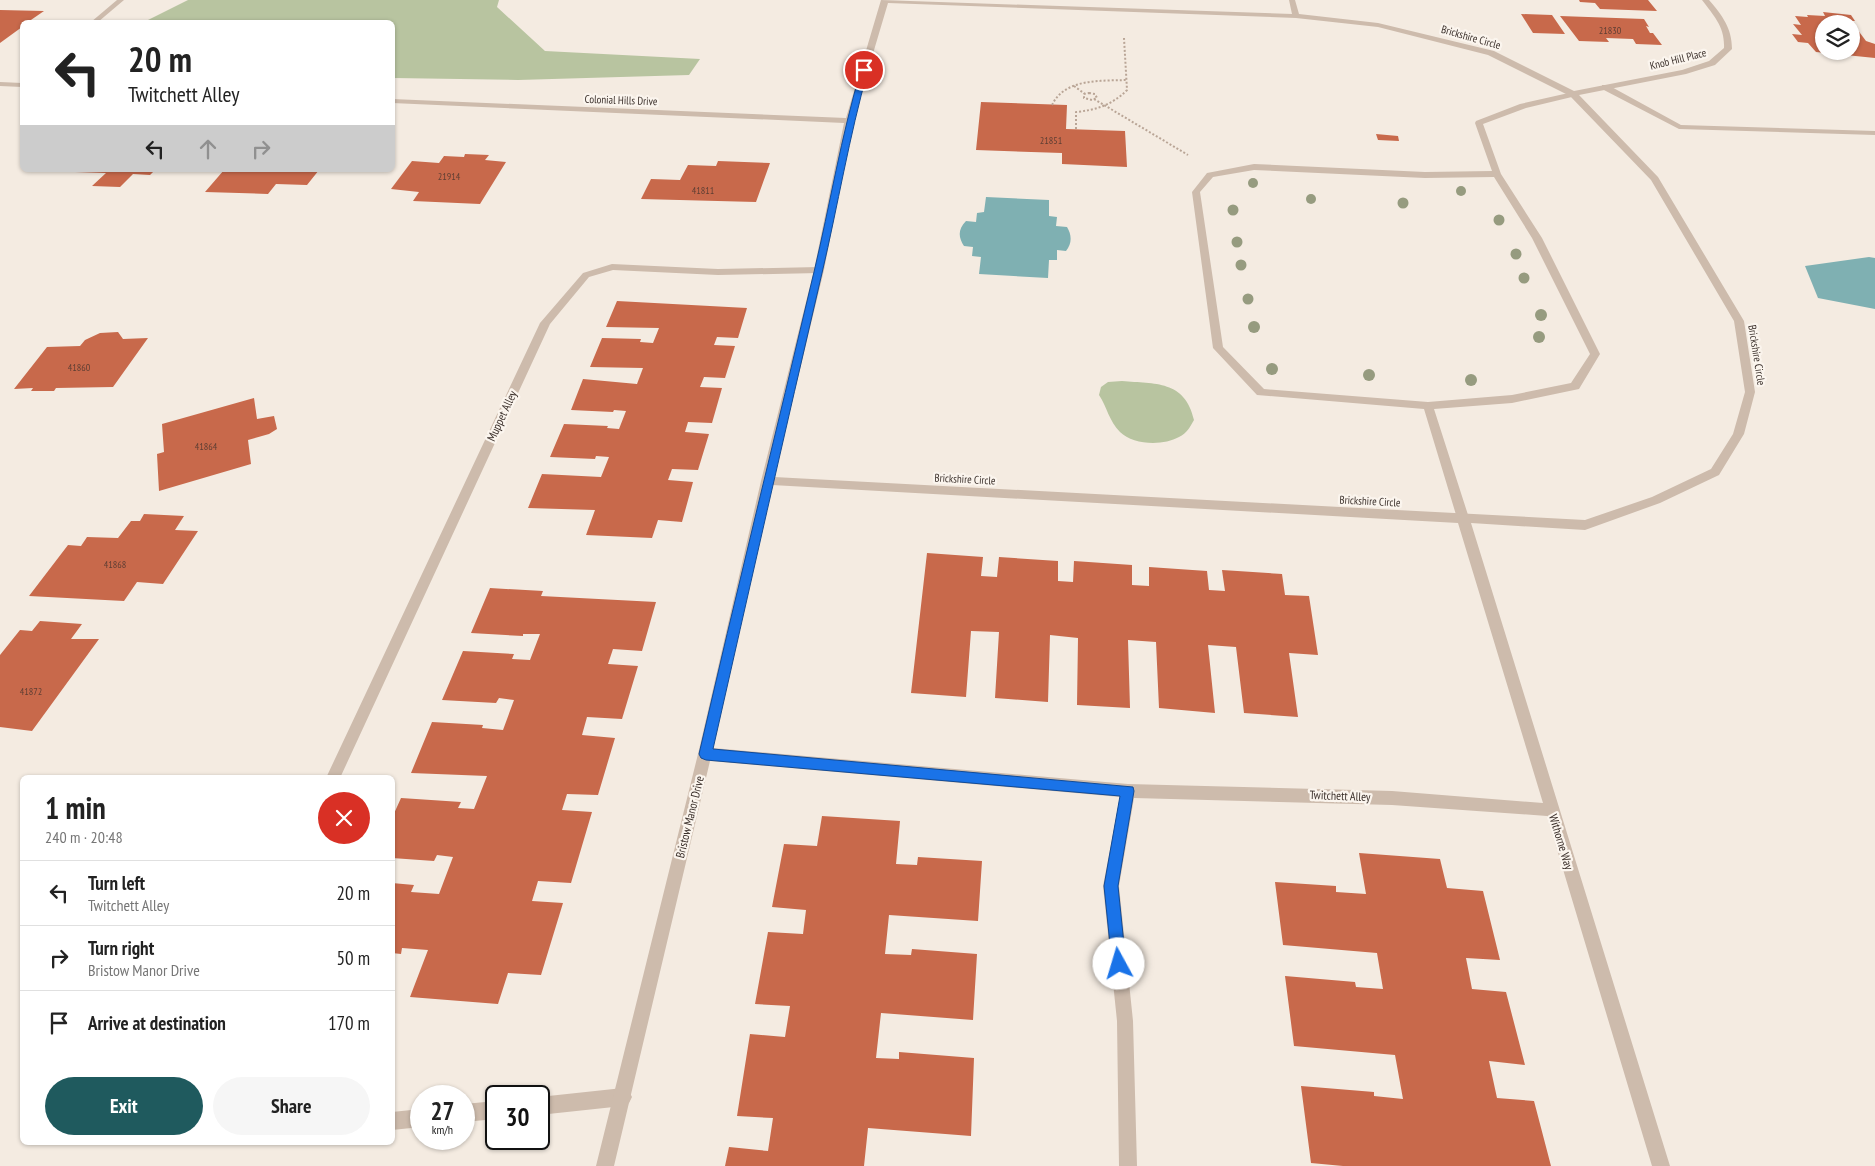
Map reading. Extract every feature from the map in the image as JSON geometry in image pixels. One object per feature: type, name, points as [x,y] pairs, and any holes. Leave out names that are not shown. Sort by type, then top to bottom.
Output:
[{"type":"street","points":[[96,20],[121,0]]},
{"type":"street","points":[[1292,0],[1296,16]]},
{"type":"street","name":"Knob Hill Place","points":[[1497,174],[1479,123],[1523,106],[1605,87],[1683,72],[1712,63],[1728,50],[1729,34],[1718,15],[1705,0]]},
{"type":"street","name":"Brickshire Circle","points":[[768,481],[1585,525],[1656,500],[1714,472],[1738,434],[1750,392],[1739,321],[1655,179],[1573,94],[1491,53],[1378,25],[1296,16],[884,1]]},
{"type":"street","name":"Bristow Manor Drive","points":[[605,1166],[706,754],[768,481],[819,270],[849,121],[884,1]]},
{"type":"street","points":[[0,84],[20,84]]},
{"type":"street","points":[[1605,87],[1679,127],[1875,133]]},
{"type":"street","name":"Colonial Hills Drive","points":[[395,101],[849,121]]},
{"type":"street","points":[[1254,168],[1425,176],[1497,174],[1537,238],[1595,354],[1575,386],[1512,399],[1428,406],[1261,392],[1218,348],[1196,192],[1210,176],[1254,168]]},
{"type":"street","name":"Muppet Alley","points":[[334,775],[545,323],[586,275],[612,267],[718,272],[819,270]]},
{"type":"street","name":"Withorne Way","points":[[1428,406],[1661,1166]]},
{"type":"street","name":"Twitchett Alley","points":[[706,754],[1128,791],[1392,798],[1551,810]]},
{"type":"street","points":[[1128,791],[1111,886],[1125,1022],[1128,1166]]},
{"type":"street","points":[[550,1105],[623,1097]]},
{"type":"street","points":[[395,1121],[410,1119]]},
{"type":"path","points":[[1076,129],[1076,112],[1107,106],[1119,99],[1127,90],[1123,10]]},
{"type":"path","points":[[1052,105],[1060,93],[1083,82],[1127,80]]},
{"type":"path","points":[[1074,86],[1085,94],[1095,94],[1097,98],[1094,99]]},
{"type":"path","points":[[1085,94],[1084,98],[1094,99],[1107,106],[1219,174]]},
{"type":"green space","points":[[188,0],[499,0],[497,7],[545,51],[700,59],[689,75],[518,80],[395,78],[395,20],[148,20]]},
{"type":"green space","points":[[1122,381],[1157,384],[1176,391],[1184,397],[1190,407],[1194,420],[1190,427],[1182,435],[1172,440],[1157,443],[1132,440],[1120,432],[1113,423],[1099,395],[1101,387],[1108,382]]},
{"type":"water","points":[[986,197],[1049,200],[1049,216],[1057,217],[1056,226],[1067,227],[1071,239],[1066,251],[1057,250],[1057,260],[1049,260],[1048,278],[979,274],[981,257],[972,256],[973,247],[964,246],[960,233],[961,227],[966,221],[976,222],[977,213],[984,212]]},
{"type":"water","points":[[1869,257],[1875,258],[1875,309],[1818,298],[1805,266]]},
{"type":"building","points":[[1579,0],[1648,0],[1657,11],[1600,9],[1595,3],[1580,2]]},
{"type":"building","points":[[0,10],[44,11],[31,20],[20,20],[20,28],[0,43]]},
{"type":"building","points":[[1823,12],[1851,15],[1824,15]]},
{"type":"building","points":[[1521,14],[1552,15],[1565,34],[1533,33]]},
{"type":"building","points":[[1807,15],[1815,15],[1815,51],[1808,43],[1798,42],[1792,34],[1802,35],[1793,24],[1801,25],[1795,16],[1808,17]]},
{"type":"building","points":[[1560,16],[1644,19],[1650,33],[1653,33],[1662,45],[1636,44],[1633,39],[1606,38],[1609,42],[1579,41]]},
{"type":"building","points":[[1860,33],[1866,41],[1875,44],[1875,58],[1860,56]]},
{"type":"building","points":[[981,102],[1067,105],[1066,129],[1125,131],[1127,167],[1062,164],[1062,153],[976,150]]},
{"type":"building","points":[[1376,134],[1398,136],[1399,141],[1378,140]]},
{"type":"building","points":[[465,154],[489,155],[485,160],[506,162],[480,204],[413,201],[419,192],[391,189],[412,161],[439,163],[444,156],[464,157]]},
{"type":"building","points":[[718,161],[770,163],[756,202],[641,199],[651,179],[680,180],[688,165],[716,166]]},
{"type":"building","points":[[75,172],[153,172],[150,175],[133,174],[120,187],[92,186],[106,173]]},
{"type":"building","points":[[222,172],[317,172],[307,185],[276,184],[268,194],[205,192]]},
{"type":"building","points":[[617,301],[747,308],[738,338],[717,337],[714,345],[735,346],[725,378],[704,377],[700,387],[722,388],[712,423],[688,422],[685,432],[709,434],[698,470],[672,469],[668,480],[693,482],[682,522],[658,520],[652,538],[586,535],[595,510],[528,508],[542,474],[601,477],[609,457],[596,456],[595,459],[550,457],[564,424],[608,426],[607,428],[619,429],[626,411],[571,410],[583,379],[637,384],[643,368],[590,367],[602,338],[641,339],[640,342],[653,343],[659,328],[606,327]]},
{"type":"building","points":[[118,332],[123,339],[148,338],[113,387],[56,388],[54,391],[31,391],[33,388],[14,389],[47,347],[80,346],[85,340],[100,333]]},
{"type":"building","points":[[254,398],[257,419],[274,416],[277,429],[269,434],[248,440],[251,464],[159,491],[157,454],[164,452],[162,424]]},
{"type":"building","points":[[144,514],[184,516],[175,530],[198,531],[163,584],[137,582],[124,601],[29,596],[68,545],[81,546],[87,537],[118,538],[131,521],[140,521]]},
{"type":"building","points":[[927,553],[983,557],[981,576],[997,577],[999,557],[1058,561],[1058,581],[1073,582],[1074,561],[1132,565],[1132,585],[1149,586],[1149,567],[1207,571],[1209,590],[1225,591],[1222,570],[1282,574],[1285,595],[1309,596],[1318,655],[1289,653],[1298,717],[1244,713],[1236,647],[1208,645],[1215,713],[1159,708],[1156,642],[1128,640],[1130,708],[1077,705],[1078,638],[1050,635],[1048,702],[995,698],[999,632],[971,631],[966,697],[911,693]]},
{"type":"building","points":[[490,588],[543,591],[541,596],[656,602],[642,651],[613,649],[608,664],[638,666],[622,719],[587,717],[582,735],[615,738],[598,795],[567,794],[562,810],[592,812],[571,883],[538,881],[532,901],[563,903],[541,975],[508,973],[498,1004],[410,997],[428,950],[402,948],[401,954],[395,953],[395,883],[414,885],[411,892],[439,894],[453,857],[437,855],[434,861],[395,858],[395,811],[401,798],[461,802],[458,808],[474,809],[487,776],[411,773],[432,722],[483,725],[482,728],[503,730],[514,700],[499,698],[496,703],[442,700],[463,651],[514,654],[512,659],[530,660],[540,634],[523,634],[523,636],[471,633]]},
{"type":"building","points":[[40,621],[82,624],[71,639],[99,639],[32,731],[0,727],[0,655],[20,630],[32,631]]},
{"type":"building","points":[[822,816],[900,821],[896,864],[917,865],[918,857],[982,861],[978,921],[889,915],[885,954],[911,955],[912,949],[977,954],[973,1020],[881,1013],[876,1058],[899,1059],[899,1052],[974,1058],[971,1136],[868,1128],[864,1166],[725,1166],[729,1147],[768,1151],[773,1118],[737,1116],[750,1034],[785,1037],[790,1006],[755,1004],[768,932],[803,934],[806,910],[772,907],[784,844],[817,846]]},
{"type":"building","points":[[1359,853],[1440,859],[1447,888],[1483,891],[1500,960],[1466,958],[1472,989],[1506,992],[1525,1065],[1489,1061],[1497,1098],[1534,1101],[1551,1166],[1343,1166],[1311,1163],[1301,1086],[1374,1092],[1374,1096],[1403,1099],[1395,1055],[1294,1046],[1285,976],[1355,982],[1356,987],[1383,989],[1377,953],[1283,945],[1275,882],[1336,886],[1336,892],[1366,894]]},
{"type":"route","points":[[864,70],[849,121],[819,270],[768,481],[706,754],[1128,791],[1111,886],[1119,964]]}]
